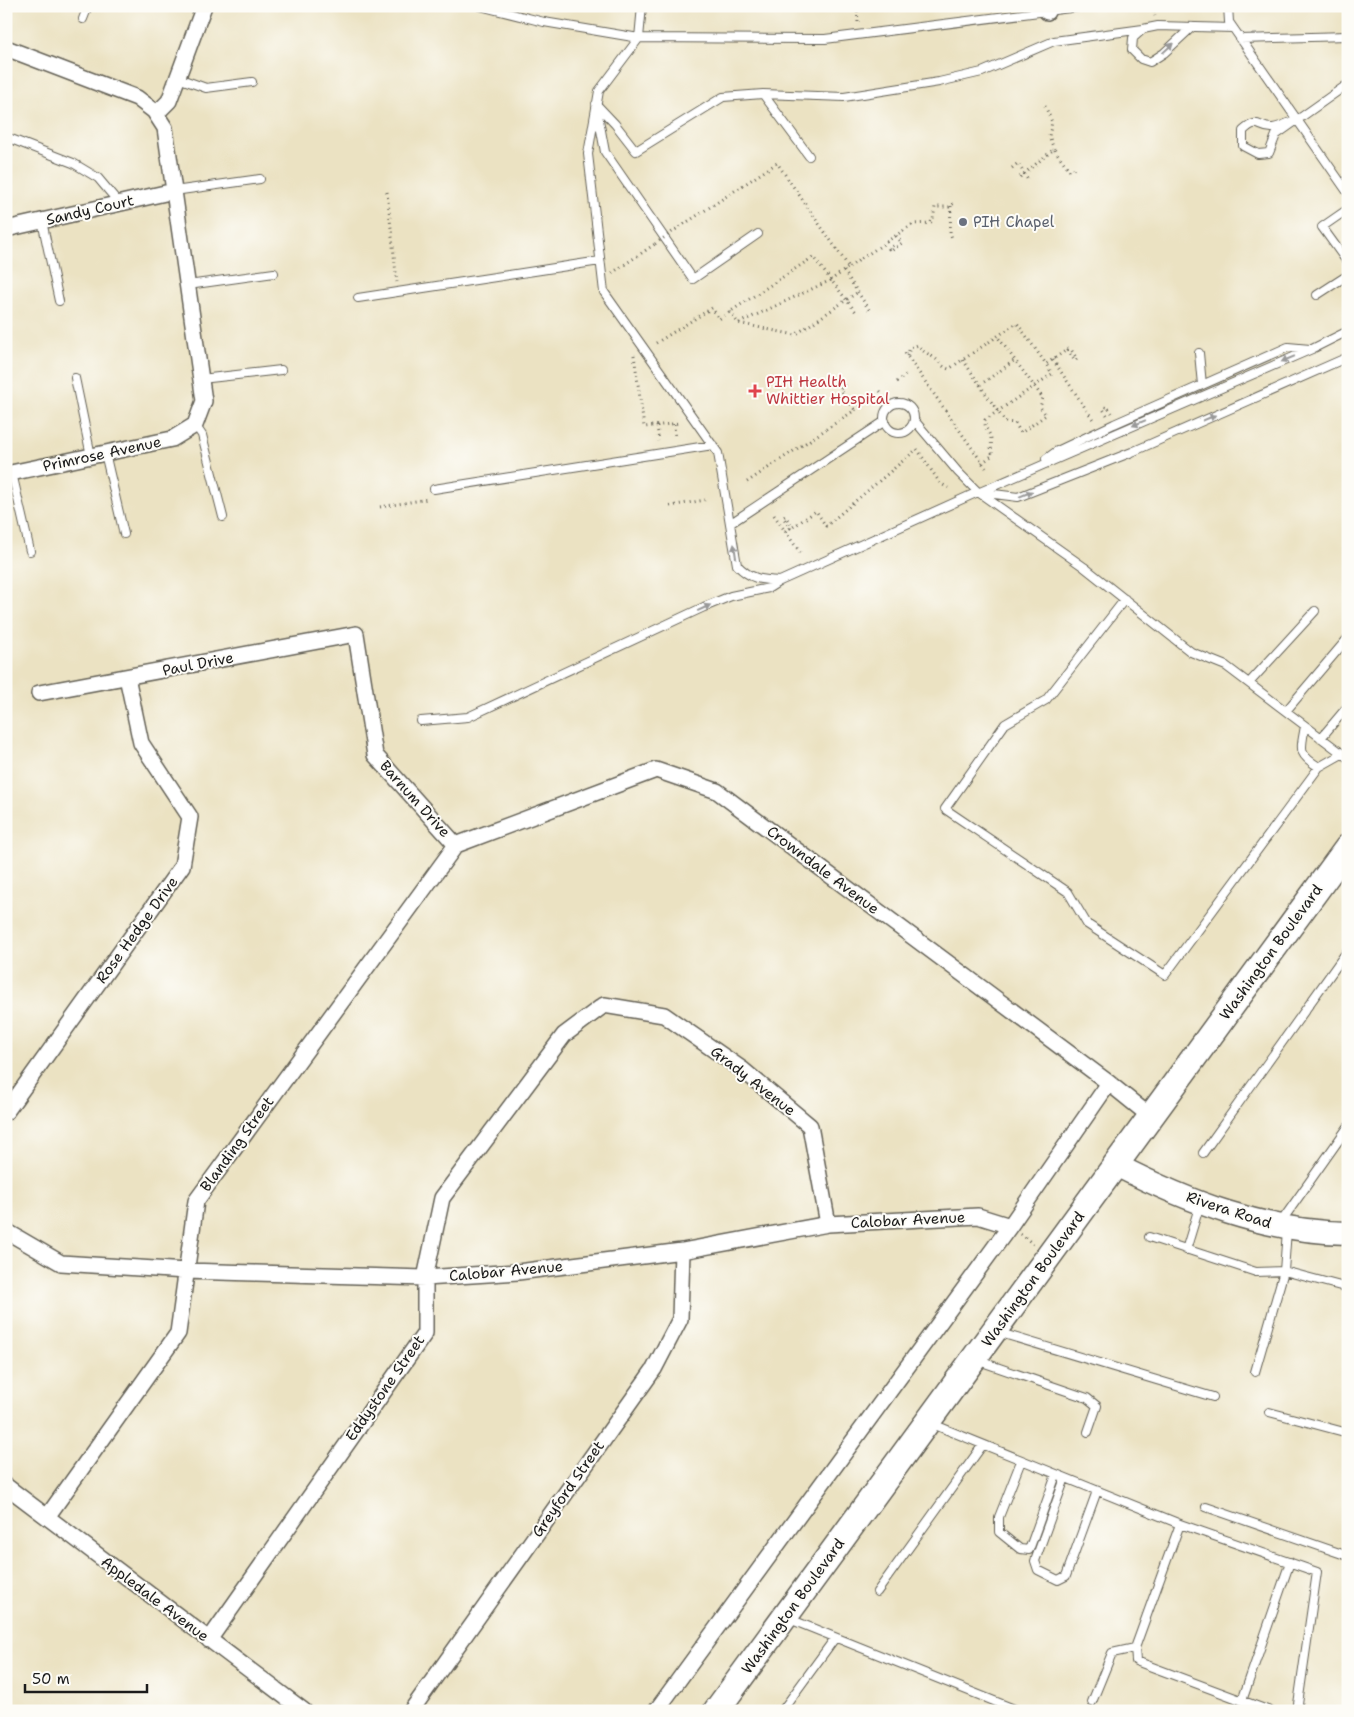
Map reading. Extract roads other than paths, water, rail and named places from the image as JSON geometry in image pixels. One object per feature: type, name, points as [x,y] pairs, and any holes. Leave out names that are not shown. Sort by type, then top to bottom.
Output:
[{"type":"main road","name":"Washington Boulevard","points":[[716,1711],[1341,861]]},
{"type":"street","points":[[156,114],[169,101],[204,6]]},
{"type":"street","points":[[6,48],[137,98],[156,114],[165,128],[204,401],[195,426]]},
{"type":"street","name":"Sandy Court","points":[[6,229],[174,191]]},
{"type":"street","name":"Primrose Avenue","points":[[9,473],[172,439],[195,426]]},
{"type":"street","name":"Paul Drive","points":[[39,693],[356,634]]},
{"type":"street","name":"Barnum Drive","points":[[356,634],[375,755],[456,845]]},
{"type":"street","name":"Rose Hedge Drive","points":[[6,1112],[182,866],[190,817],[141,743],[127,677]]},
{"type":"street","name":"Crowndale Avenue","points":[[456,845],[656,770],[717,791],[1109,1082],[1151,1117]]},
{"type":"street","name":"Blanding Street","points":[[47,1517],[178,1333],[196,1201],[456,845]]},
{"type":"street","name":"Grady Avenue","points":[[604,1005],[664,1015],[743,1070],[810,1126],[828,1224]]},
{"type":"street","name":"Eddystone Street","points":[[209,1640],[425,1333],[424,1278],[442,1198],[564,1035],[604,1005]]},
{"type":"street","points":[[656,1711],[1010,1226],[1109,1082]]},
{"type":"street","name":"Rivera Road","points":[[1116,1165],[1159,1188],[1258,1222],[1314,1232],[1348,1233]]},
{"type":"street","name":"Calobar Avenue","points":[[6,1231],[61,1263],[186,1271],[424,1278],[518,1272],[682,1251],[828,1224],[978,1216],[1010,1226]]},
{"type":"street","name":"Greyford Street","points":[[411,1711],[654,1369],[680,1319],[682,1251]]},
{"type":"street","name":"Appledale Avenue","points":[[6,1486],[304,1711]]},
{"type":"lane","points":[[84,19],[88,6]]},
{"type":"lane","points":[[480,6],[544,22],[639,38],[825,39],[1046,9],[1086,6]]},
{"type":"lane","points":[[642,6],[639,38],[599,91],[588,154],[604,292],[718,452],[737,565],[746,575],[758,580],[780,581]]},
{"type":"lane","points":[[1228,6],[1229,22],[1348,193]]},
{"type":"lane","points":[[596,104],[615,124],[636,151],[723,97],[763,94],[844,97],[939,82],[982,72],[1054,41],[1158,26],[1233,28]]},
{"type":"lane","points":[[1143,29],[1133,38],[1132,50],[1141,60],[1150,62],[1192,27]]},
{"type":"lane","points":[[1240,39],[1348,36]]},
{"type":"lane","points":[[178,78],[206,88],[252,82]]},
{"type":"lane","points":[[1297,120],[1272,128],[1256,123],[1251,124],[1243,131],[1243,146],[1258,154],[1269,153],[1276,135],[1348,84]]},
{"type":"lane","points":[[763,94],[809,156]]},
{"type":"lane","points":[[596,104],[606,152],[693,279],[758,234]]},
{"type":"lane","points":[[6,137],[72,163],[98,178],[119,203]]},
{"type":"lane","points":[[174,191],[260,179]]},
{"type":"lane","points":[[1348,209],[1322,227],[1348,263]]},
{"type":"lane","points":[[42,221],[59,301]]},
{"type":"lane","points":[[358,298],[600,261]]},
{"type":"lane","points":[[188,285],[274,273]]},
{"type":"lane","points":[[1317,295],[1348,275]]},
{"type":"lane","points":[[420,721],[468,717],[716,602],[731,596],[769,588],[780,581],[978,492],[1312,349],[1348,330]]},
{"type":"lane","points":[[1036,467],[1057,452],[1114,424],[1288,347],[1312,349]]},
{"type":"lane","points":[[1199,353],[1202,385]]},
{"type":"lane","points":[[978,492],[1018,497],[1132,452],[1348,357]]},
{"type":"lane","points":[[201,379],[281,370]]},
{"type":"lane","points":[[75,378],[124,534]]},
{"type":"lane","points":[[731,524],[885,421],[889,408],[898,404],[911,410],[914,420],[958,472],[978,492],[1084,567],[1191,652],[1226,666],[1345,756]]},
{"type":"lane","points":[[885,421],[893,432],[902,433],[910,429],[914,420]]},
{"type":"lane","points":[[195,426],[202,435],[223,517]]},
{"type":"lane","points":[[434,489],[713,445]]},
{"type":"lane","points":[[9,473],[30,551]]},
{"type":"lane","points":[[1125,599],[1046,700],[1005,724],[945,809],[1068,892],[1087,924],[1165,975],[1319,767],[1345,756]]},
{"type":"lane","points":[[1249,683],[1315,611]]},
{"type":"lane","points":[[1286,711],[1348,638]]},
{"type":"lane","points":[[1321,738],[1348,706]]},
{"type":"lane","points":[[1306,726],[1301,751],[1305,759],[1319,767]]},
{"type":"lane","points":[[1203,1153],[1348,950]]},
{"type":"lane","points":[[1255,1372],[1284,1271],[1283,1227],[1348,1127]]},
{"type":"lane","points":[[1186,1250],[1201,1202]]},
{"type":"lane","points":[[1149,1237],[1256,1272],[1284,1271],[1348,1288]]},
{"type":"lane","points":[[995,1332],[1213,1396]]},
{"type":"lane","points":[[974,1360],[1087,1398],[1098,1406],[1088,1432]]},
{"type":"lane","points":[[1269,1412],[1348,1433]]},
{"type":"lane","points":[[928,1423],[1180,1524],[1317,1572],[1297,1711]]},
{"type":"lane","points":[[877,1592],[982,1446]]},
{"type":"lane","points":[[1021,1461],[999,1516],[998,1532],[1020,1550],[1029,1550],[1056,1475]]},
{"type":"lane","points":[[1065,1478],[1035,1561],[1038,1570],[1058,1580],[1066,1576],[1097,1491]]},
{"type":"lane","points":[[1206,1507],[1348,1556]]},
{"type":"lane","points":[[1180,1524],[1135,1648],[1136,1661],[1270,1711]]},
{"type":"lane","points":[[1242,1700],[1290,1562]]},
{"type":"lane","points":[[785,1617],[1019,1711]]},
{"type":"lane","points":[[791,1711],[784,1708],[835,1638]]},
{"type":"lane","points":[[1092,1702],[1112,1653],[1135,1648]]},
{"type":"place","name":"PIH Chapel","points":[[963,222]]},
{"type":"place","name":"PIH Health Whittier Hospital","points":[[755,391]]}]
